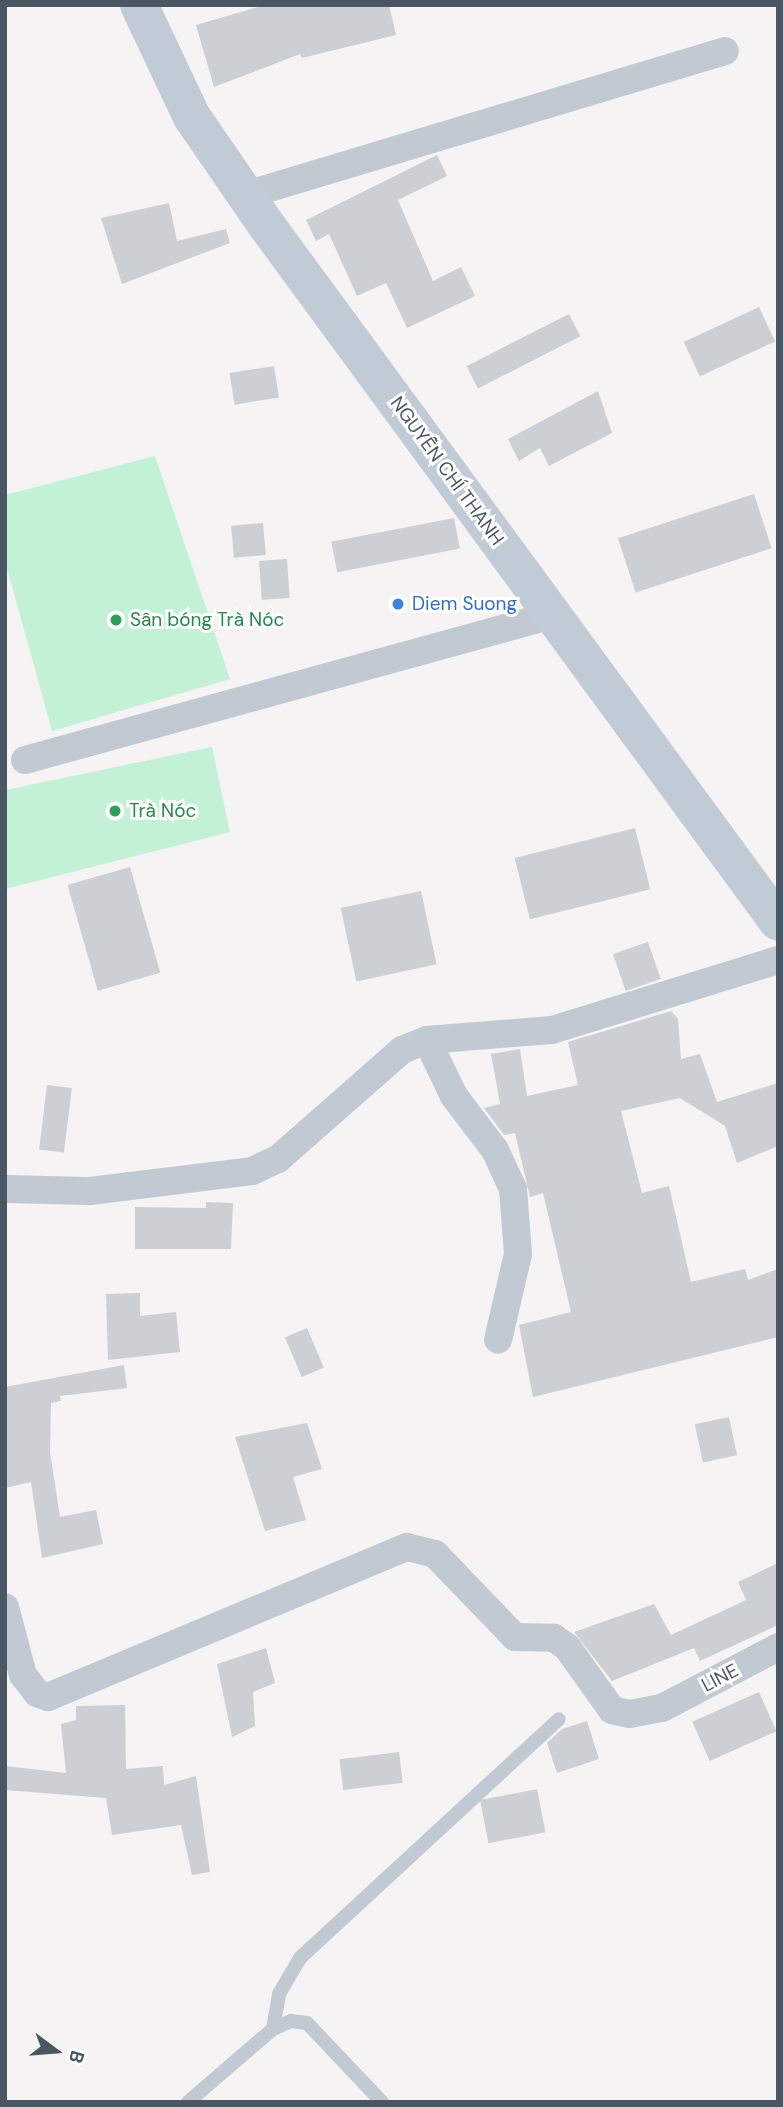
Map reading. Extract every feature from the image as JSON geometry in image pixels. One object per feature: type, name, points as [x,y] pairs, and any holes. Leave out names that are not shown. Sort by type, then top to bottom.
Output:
[{"type":"main road","name":"NGUYỄN CHÍ THANH","points":[[139,5],[192,117],[246,195],[778,922]]},
{"type":"street","points":[[246,195],[725,51]]},
{"type":"street","points":[[25,760],[553,615]]},
{"type":"street","points":[[5,1189],[90,1191],[252,1171],[278,1159],[402,1050],[427,1040],[552,1030],[778,960]]},
{"type":"street","points":[[427,1040],[454,1096],[495,1150],[513,1189],[518,1254],[498,1340]]},
{"type":"street","name":"LINE","points":[[5,1607],[23,1675],[37,1693],[48,1697],[301,1588],[407,1548],[421,1547],[435,1554],[515,1637],[554,1638],[567,1647],[612,1710],[630,1714],[663,1708],[778,1647]]},
{"type":"lane","points":[[273,2029],[279,1994],[300,1958],[559,1719]]},
{"type":"lane","points":[[188,2102],[273,2029],[291,2021],[307,2023],[382,2102]]},
{"type":"green space","name":"Sân bóng Trà Nóc","points":[[155,456],[230,679],[52,731],[5,561],[5,495]]},
{"type":"green space","name":"Trà Nóc","points":[[212,747],[230,832],[5,889],[5,790]]},
{"type":"building","points":[[265,5],[389,5],[396,35],[302,58],[300,54],[214,87],[196,25]]},
{"type":"building","points":[[437,155],[447,176],[398,200],[433,281],[461,267],[475,296],[407,328],[386,283],[357,296],[329,234],[316,241],[306,220]]},
{"type":"building","points":[[169,203],[177,241],[226,229],[230,243],[122,284],[101,218]]},
{"type":"building","points":[[759,307],[775,341],[700,377],[684,342]]},
{"type":"building","points":[[569,314],[580,336],[478,388],[467,366]]},
{"type":"building","points":[[274,366],[279,398],[235,405],[230,373]]},
{"type":"building","points":[[598,391],[612,433],[549,466],[540,448],[519,461],[508,439]]},
{"type":"building","points":[[754,494],[772,548],[636,592],[618,538]]},
{"type":"building","points":[[454,518],[460,548],[337,572],[331,542]]},
{"type":"building","points":[[263,523],[266,555],[234,558],[231,526]]},
{"type":"building","points":[[287,559],[290,598],[262,600],[259,561]]},
{"type":"building","points":[[635,828],[650,889],[530,919],[515,858]]},
{"type":"building","points":[[130,867],[160,973],[98,991],[68,885]]},
{"type":"building","points":[[421,891],[437,964],[356,981],[341,908]]},
{"type":"building","points":[[648,942],[661,979],[626,991],[613,954]]},
{"type":"building","points":[[671,1011],[678,1019],[681,1059],[700,1054],[717,1102],[778,1083],[778,1146],[737,1163],[725,1126],[680,1098],[621,1111],[642,1193],[669,1186],[691,1282],[745,1269],[748,1280],[778,1269],[778,1337],[533,1397],[519,1325],[571,1312],[543,1193],[530,1197],[515,1133],[504,1135],[484,1108],[500,1104],[491,1054],[520,1049],[527,1096],[578,1085],[568,1042]]},
{"type":"building","points":[[47,1085],[72,1088],[64,1153],[39,1150]]},
{"type":"building","points":[[206,1202],[233,1203],[231,1249],[135,1249],[135,1207],[206,1208]]},
{"type":"building","points":[[140,1293],[140,1316],[176,1312],[180,1352],[108,1360],[106,1294]]},
{"type":"building","points":[[307,1328],[324,1368],[302,1377],[285,1337]]},
{"type":"building","points":[[124,1365],[127,1388],[60,1396],[61,1401],[51,1403],[50,1452],[60,1517],[96,1510],[103,1544],[42,1558],[31,1482],[5,1488],[5,1387]]},
{"type":"building","points":[[729,1417],[737,1455],[703,1462],[695,1424]]},
{"type":"building","points":[[307,1423],[322,1469],[293,1477],[306,1520],[265,1531],[235,1437]]},
{"type":"building","points":[[778,1563],[778,1625],[700,1661],[694,1648],[612,1681],[574,1632],[654,1604],[671,1635],[746,1600],[738,1582]]},
{"type":"building","points":[[266,1648],[275,1683],[253,1692],[255,1726],[232,1737],[217,1664]]},
{"type":"building","points":[[759,1692],[776,1731],[710,1761],[692,1722]]},
{"type":"building","points":[[125,1705],[126,1769],[163,1766],[164,1785],[196,1776],[210,1872],[192,1875],[181,1825],[112,1835],[106,1798],[5,1790],[5,1766],[66,1773],[61,1724],[76,1720],[76,1706]]},
{"type":"building","points":[[587,1721],[599,1759],[557,1773],[547,1743],[562,1729]]},
{"type":"building","points":[[399,1752],[403,1783],[343,1790],[339,1759]]},
{"type":"building","points":[[537,1789],[545,1832],[488,1843],[480,1800]]},
{"type":"place","name":"Diem Suong","points":[[398,604]]},
{"type":"place","name":"Sân bóng Trà Nóc","points":[[116,620]]},
{"type":"place","name":"Trà Nóc","points":[[115,811]]}]
